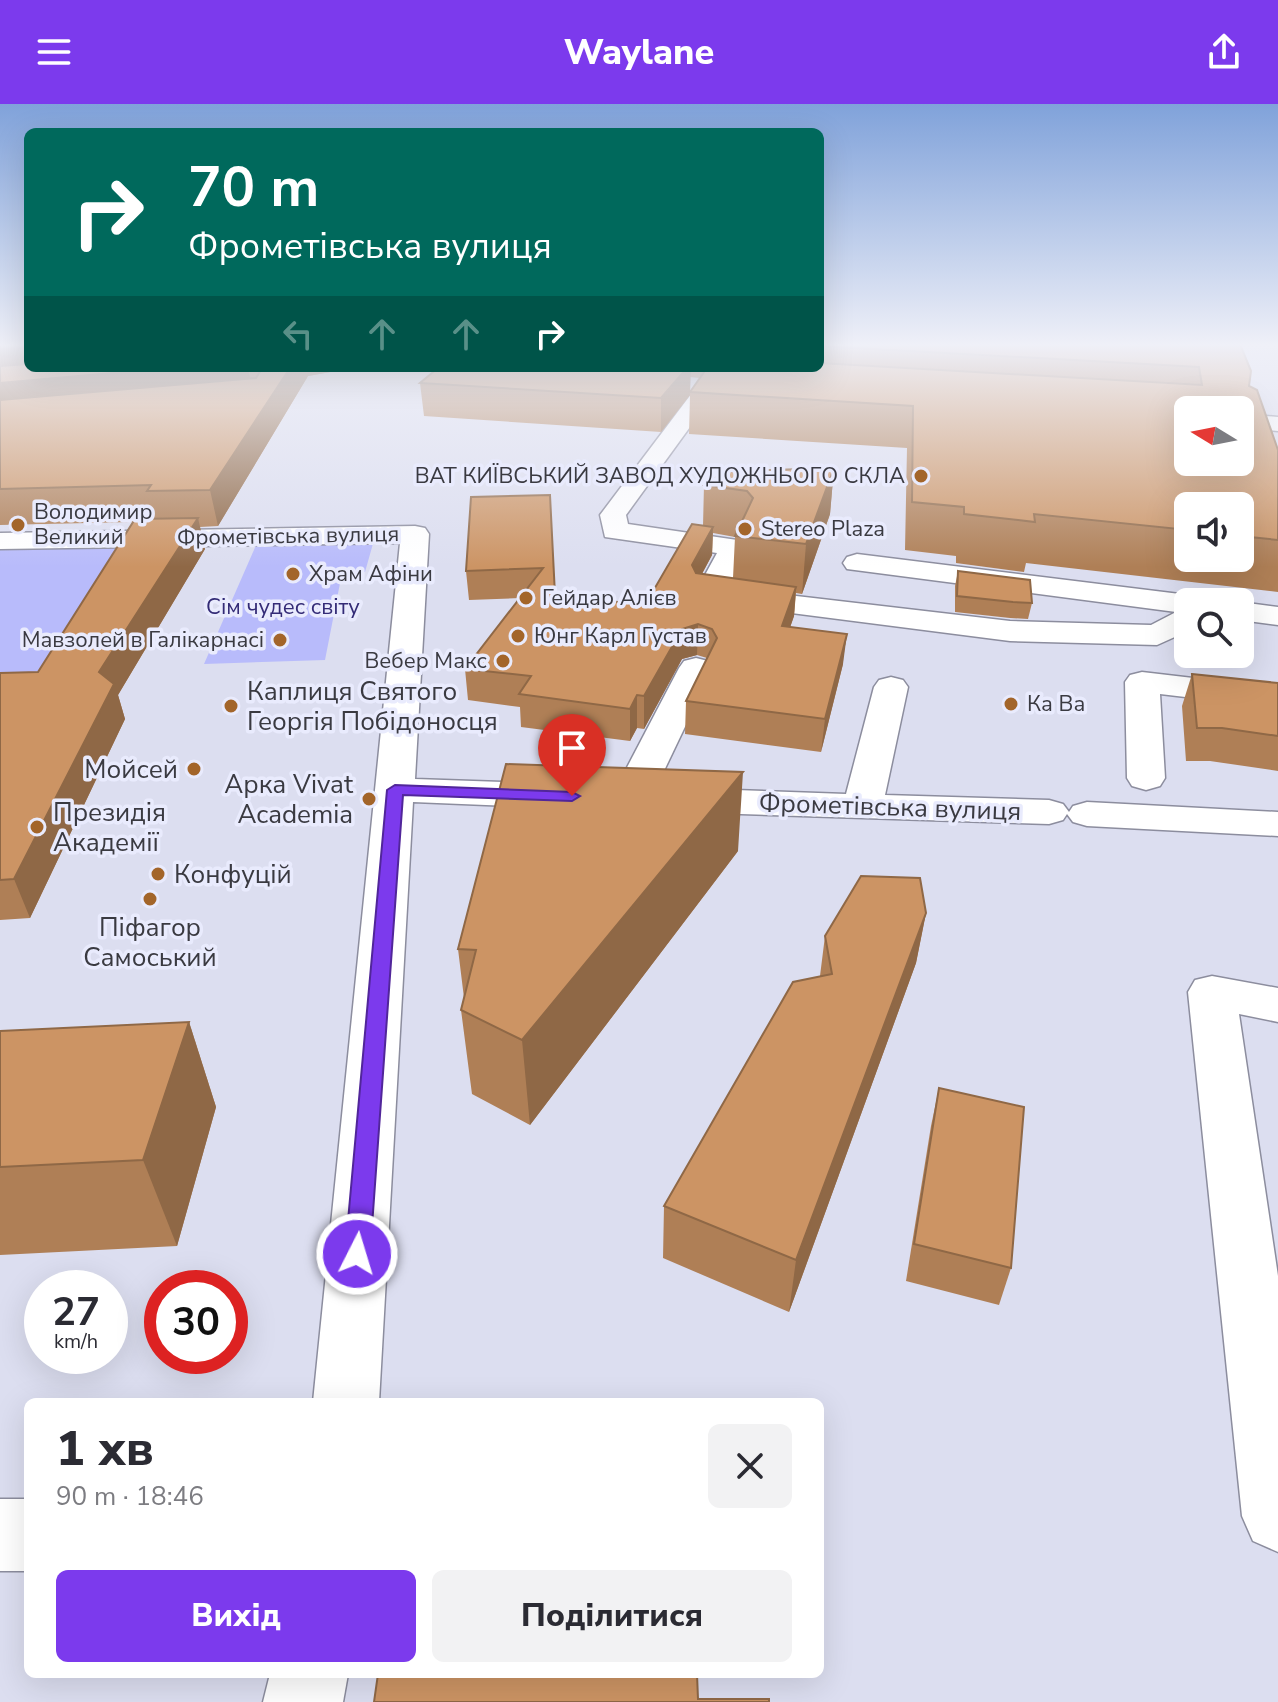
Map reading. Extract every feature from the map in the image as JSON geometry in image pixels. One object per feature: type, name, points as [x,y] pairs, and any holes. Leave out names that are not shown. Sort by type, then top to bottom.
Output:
[{"type":"street","points":[[682,419],[613,515],[615,531],[734,547],[709,595],[1010,631],[1157,635],[1174,626]]},
{"type":"street","points":[[1254,422],[1278,424]]},
{"type":"street","name":"Фрометівська вулиця","points":[[0,541],[415,534],[346,1398]]},
{"type":"street","points":[[857,563],[1174,602]]},
{"type":"street","points":[[1254,613],[1278,616]]},
{"type":"street","points":[[631,798],[696,668]]},
{"type":"street","points":[[1146,778],[1142,682],[1278,698]]},
{"type":"street","points":[[863,806],[891,687]]},
{"type":"street","name":"Фрометівська вулиця","points":[[395,790],[1068,813],[1278,824]]},
{"type":"street","points":[[1278,1005],[1212,992],[1278,1516]]},
{"type":"street","points":[[0,1535],[24,1535]]},
{"type":"street","points":[[303,1702],[308,1678]]},
{"type":"green space","name":"Сім чудес світу","points":[[374,540],[365,572],[342,573],[325,660],[204,664],[257,543]]},
{"type":"green space","points":[[144,547],[57,670],[0,675],[0,549]]},
{"type":"building","points":[[0,419],[257,419],[210,490],[147,491],[151,485],[0,489]]},
{"type":"building","points":[[913,419],[1174,419],[1174,476],[1254,476],[1254,419],[1267,419],[1278,450],[1278,540],[1254,537],[1254,492],[1174,492],[1174,529],[1034,514],[1035,522],[964,514],[964,507],[912,502]]},
{"type":"building","points":[[834,468],[806,544],[735,536],[753,498],[747,491],[704,485],[712,472]]},
{"type":"building","points":[[550,495],[555,595],[645,605],[692,524],[713,527],[692,565],[696,573],[796,587],[782,626],[847,634],[825,719],[686,701],[717,638],[712,629],[698,624],[682,629],[644,696],[637,695],[630,709],[519,694],[531,676],[465,669],[543,568],[466,571],[471,497]]},
{"type":"building","points":[[198,518],[99,672],[114,684],[14,879],[0,880],[0,673],[38,672],[135,519]]},
{"type":"building","points":[[958,571],[1030,580],[1032,603],[957,596]]},
{"type":"building","points":[[1192,674],[1278,683],[1278,736],[1222,728],[1197,728]]},
{"type":"building","points":[[506,764],[743,772],[522,1040],[461,1010],[476,950],[458,949]]},
{"type":"building","points":[[861,876],[920,878],[926,913],[796,1260],[664,1206],[793,982],[832,974],[825,936]]},
{"type":"building","points":[[189,1022],[143,1160],[0,1167],[0,1031]]},
{"type":"building","points":[[939,1088],[1024,1107],[1011,1268],[914,1244]]},
{"type":"building","points":[[377,1678],[697,1678],[698,1699],[769,1699],[769,1702],[374,1702]]},
{"type":"place","name":"ВАТ КИЇВСЬКИЙ ЗАВОД ХУДОЖНЬОГО СКЛА","points":[[921,476]]},
{"type":"place","name":"Володимир Великий","points":[[18,525]]},
{"type":"place","name":"Stereo Plaza","points":[[745,529]]},
{"type":"place","name":"Храм Афіни","points":[[293,574]]},
{"type":"place","name":"Гейдар Алієв","points":[[526,598]]},
{"type":"place","name":"Юнг Карл Густав","points":[[518,636]]},
{"type":"place","name":"Мавзолей в Галікарнасі","points":[[280,640]]},
{"type":"place","name":"Вебер Макс","points":[[503,661]]},
{"type":"place","name":"Ка Ва","points":[[1011,704]]},
{"type":"place","name":"Каплиця Святого Георгія Побідоносця","points":[[231,706]]},
{"type":"place","name":"Мойсей","points":[[194,769]]},
{"type":"place","name":"Арка Vivat Academia","points":[[369,799]]},
{"type":"place","name":"Президія Академії","points":[[37,827]]},
{"type":"place","name":"Конфуцій","points":[[158,874]]},
{"type":"place","name":"Піфагор Самоський","points":[[150,899]]},
{"type":"route","points":[[357,1254],[395,790],[572,796]]}]
